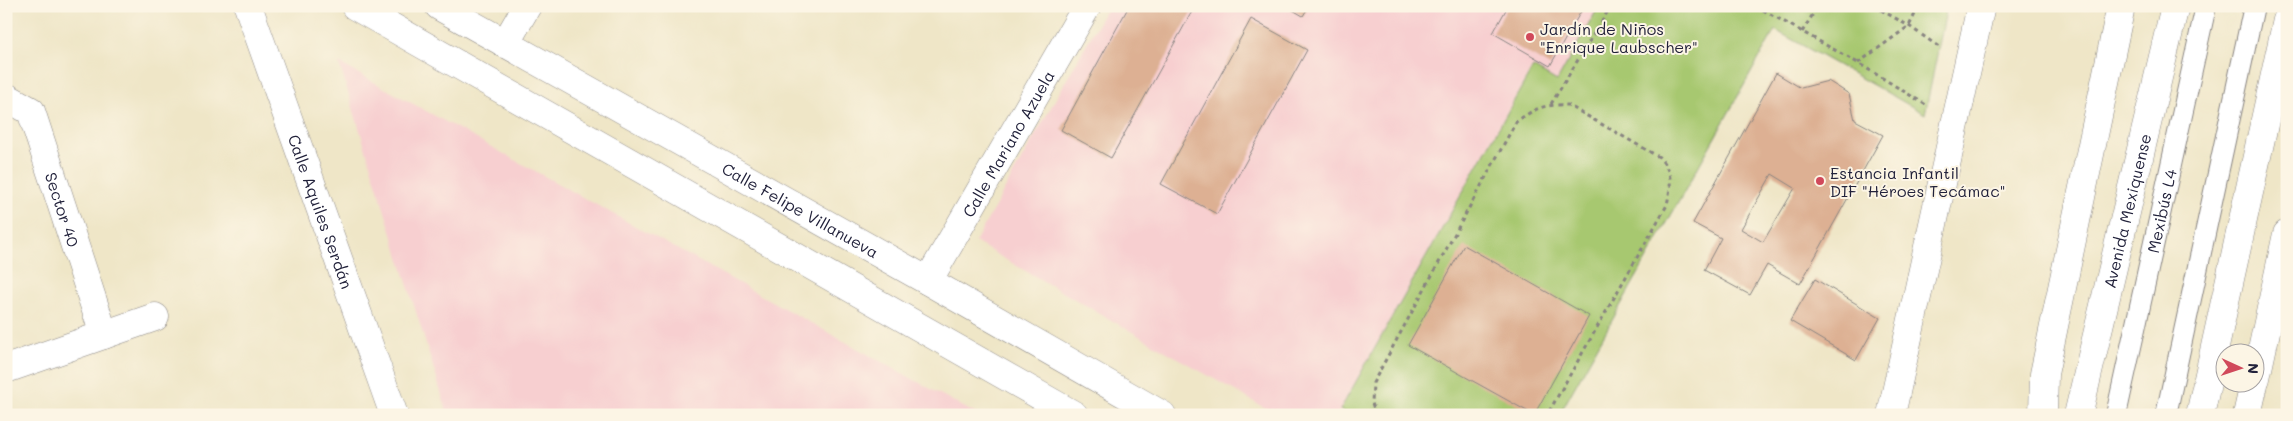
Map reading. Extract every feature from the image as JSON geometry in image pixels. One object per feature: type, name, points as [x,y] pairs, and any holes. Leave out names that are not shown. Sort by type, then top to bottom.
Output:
[{"type":"main road","name":"Calle Aquiles Serdán","points":[[248,6],[394,415]]},
{"type":"main road","points":[[355,6],[1074,415]]},
{"type":"main road","points":[[505,44],[527,6]]},
{"type":"main road","name":"Calle Mariano Azuela","points":[[928,281],[1087,6]]},
{"type":"main road","points":[[1891,415],[1981,6]]},
{"type":"main road","points":[[2043,415],[2044,374],[2121,6]]},
{"type":"main road","name":"Avenida Mexiquense","points":[[2078,415],[2175,6]]},
{"type":"main road","points":[[434,51],[448,12]]},
{"type":"main road","name":"Calle Felipe Villanueva","points":[[448,12],[928,281],[1162,415]]},
{"type":"main road","points":[[2200,415],[2287,20]]},
{"type":"main road","name":"Sector 40","points":[[6,97],[18,115],[104,335]]},
{"type":"main road","points":[[2263,344],[2287,234]]},
{"type":"main road","points":[[6,369],[154,317]]},
{"type":"main road","points":[[2247,415],[2252,394]]},
{"type":"lane","name":"Mexibús L4","points":[[2116,415],[2206,6]]},
{"type":"lane","points":[[2166,415],[2254,6]]},
{"type":"path","points":[[1551,104],[1611,6]]},
{"type":"path","points":[[1756,6],[1858,63],[1956,124]]},
{"type":"path","points":[[1802,32],[1818,6]]},
{"type":"path","points":[[1874,6],[1909,26],[1968,67]]},
{"type":"path","points":[[1858,63],[1909,26],[1919,6]]},
{"type":"path","points":[[1376,415],[1372,402],[1373,383],[1516,122],[1533,109],[1551,104],[1568,105],[1659,157],[1669,168],[1670,186],[1667,205],[1547,415]]},
{"type":"shaded area","points":[[1108,6],[1599,6],[1557,81],[1532,67],[1337,415],[1277,415],[975,242]]},
{"type":"shaded area","points":[[339,63],[978,415],[448,415]]},
{"type":"green space","points":[[1599,6],[1947,6],[1925,114],[1775,30],[1559,415],[1349,415],[1340,410],[1533,67],[1557,81]]},
{"type":"building","points":[[1129,6],[1195,6],[1111,158],[1061,130]]},
{"type":"building","points":[[1286,6],[1309,6],[1303,16]]},
{"type":"building","points":[[1508,6],[1584,6],[1550,66],[1493,33]]},
{"type":"building","points":[[1251,19],[1307,50],[1217,214],[1161,184]]},
{"type":"building","name":"Estancia Infantil DIF \"Héroes Tecámac\"","points":[[1776,73],[1801,88],[1828,81],[1849,94],[1855,120],[1883,135],[1800,284],[1767,265],[1750,295],[1704,270],[1721,238],[1693,223]],"holes":[[[1772,174],[1795,188],[1763,242],[1741,229]]]},
{"type":"building","points":[[1464,245],[1589,316],[1534,415],[1408,345]]},
{"type":"building","points":[[1815,279],[1880,318],[1856,360],[1790,321]]},
{"type":"place","name":"Jardín de Niños \"Enrique Laubscher\"","points":[[1530,37]]},
{"type":"place","name":"Estancia Infantil DIF \"Héroes Tecámac\"","points":[[1820,181]]}]
